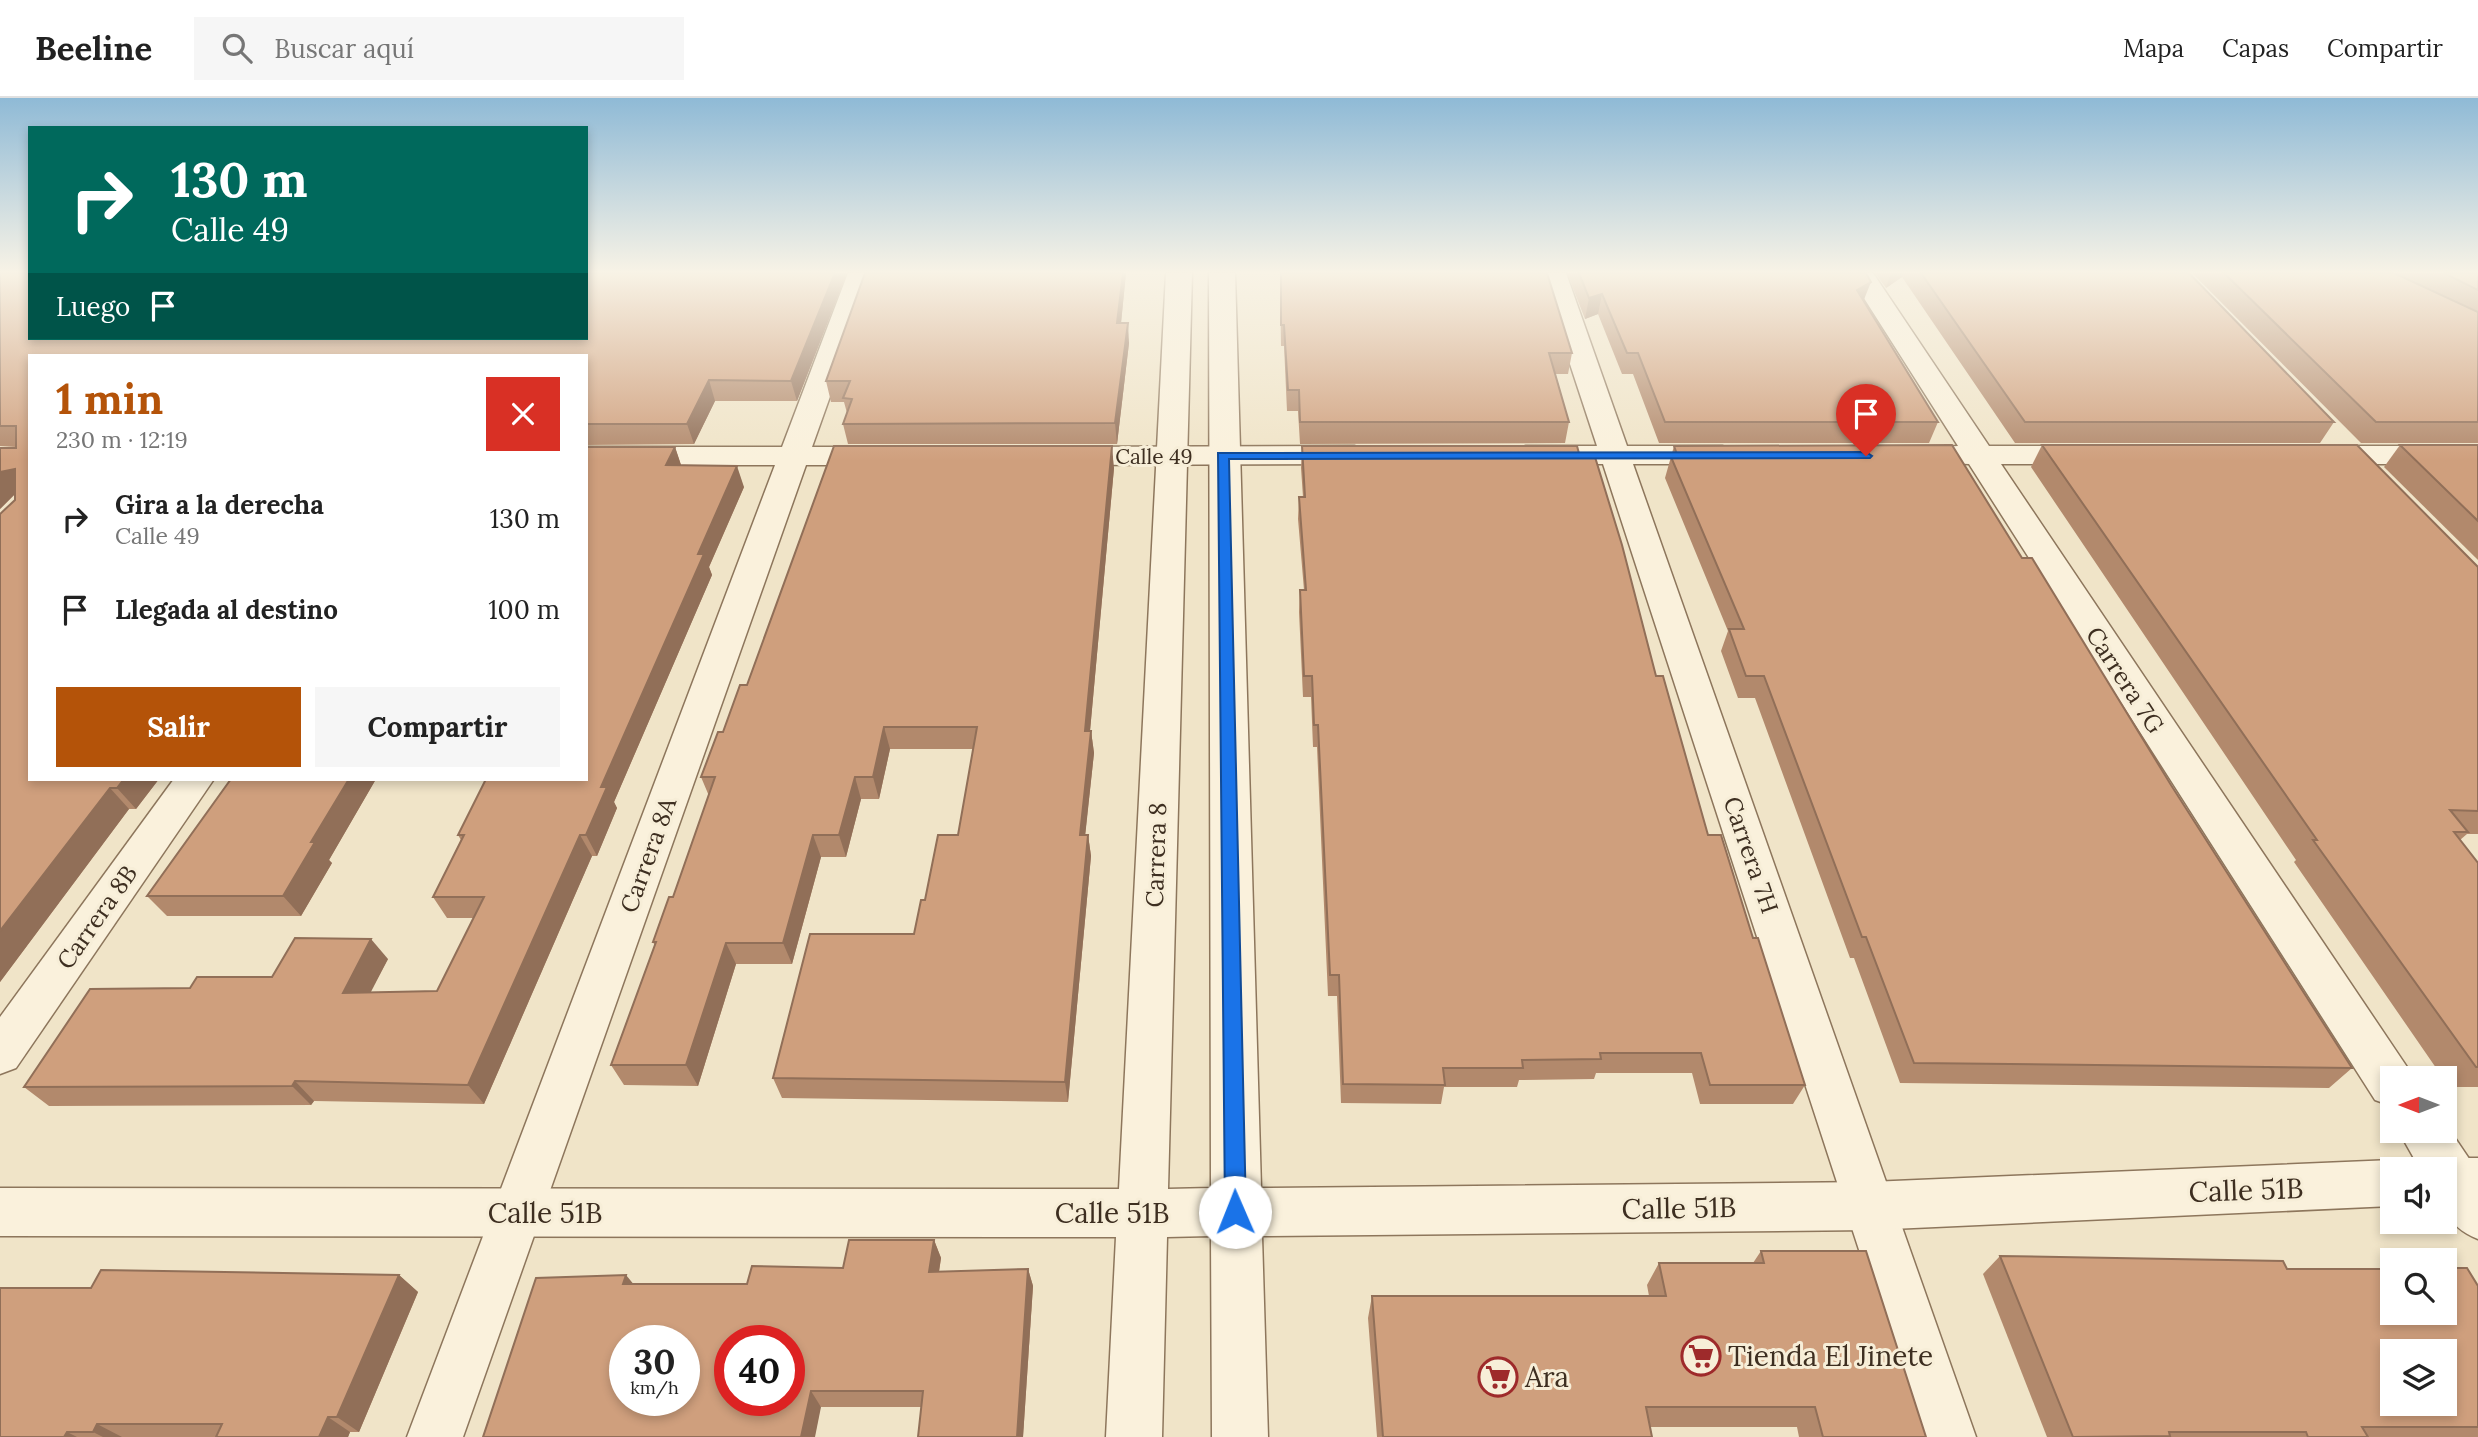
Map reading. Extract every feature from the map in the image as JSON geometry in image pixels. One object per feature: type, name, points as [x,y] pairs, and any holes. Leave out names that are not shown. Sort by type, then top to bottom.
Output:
[{"type":"street","name":"Carrera 8A","points":[[435,1437],[838,335]]},
{"type":"street","name":"Carrera 8","points":[[1134,1437],[1176,335]]},
{"type":"street","points":[[1222,335],[1240,1437]]},
{"type":"street","name":"Carrera 7H","points":[[1574,335],[1948,1437]]},
{"type":"street","name":"Carrera 7G","points":[[1900,335],[2380,1067]]},
{"type":"street","points":[[2325,427],[2382,485]]},
{"type":"street","points":[[588,456],[905,456]]},
{"type":"street","name":"Calle 49","points":[[1031,456],[1385,456]]},
{"type":"street","points":[[1493,456],[1754,456]]},
{"type":"street","points":[[1879,456],[2116,456]]},
{"type":"street","points":[[2284,456],[2478,456]]},
{"type":"street","name":"Carrera 8B","points":[[0,1054],[194,781]]},
{"type":"street","points":[[2431,1143],[2464,1189]]},
{"type":"street","name":"Calle 51B","points":[[0,1212],[1142,1213],[1870,1206],[2380,1184]]},
{"type":"building","points":[[0,335],[28,335],[28,340],[588,340],[588,335],[810,335],[791,381],[709,380],[687,424],[588,424],[588,354],[28,354],[28,781],[122,781],[117,788],[110,788],[0,931],[0,514],[15,500],[15,469],[0,472],[0,448],[16,448],[16,426],[0,426]]},
{"type":"building","points":[[842,335],[1126,335],[1115,423],[843,424],[852,399],[843,398],[850,381],[826,381]]},
{"type":"building","points":[[1285,335],[1567,335],[1572,353],[1549,353],[1569,422],[1300,422],[1299,390],[1288,390]]},
{"type":"building","points":[[1620,335],[1885,335],[1938,422],[1665,422],[1638,353],[1627,353]]},
{"type":"building","points":[[1965,335],[2250,335],[2334,422],[2025,422]]},
{"type":"building","points":[[2288,335],[2478,335],[2478,422],[2376,422]]},
{"type":"building","points":[[1952,445],[2022,558],[2032,558],[2171,785],[2352,1068],[1914,1063],[1866,937],[1862,937],[1764,676],[1746,676],[1729,629],[1744,629],[1671,457],[1678,457],[1674,446]]},
{"type":"building","points":[[2042,445],[2357,445],[2478,567],[2478,811],[2450,810],[2468,832],[2454,832],[2478,863],[2478,1067],[2313,840],[2317,840]]},
{"type":"building","points":[[2400,445],[2478,445],[2478,521]]},
{"type":"building","points":[[834,446],[1112,446],[1085,731],[1091,731],[1080,835],[1088,835],[1065,1082],[773,1078],[810,934],[914,934],[921,900],[925,900],[938,835],[958,835],[977,727],[884,727],[873,777],[855,777],[839,835],[813,835],[783,943],[726,943],[686,1065],[611,1065],[656,942],[653,942],[669,897],[673,897],[715,777],[701,777],[718,732],[723,732],[740,685],[747,685]]},
{"type":"building","points":[[1302,446],[1577,446],[1580,457],[1595,457],[1622,545],[1656,676],[1663,676],[1708,835],[1721,835],[1753,938],[1758,938],[1805,1085],[1710,1085],[1701,1053],[1600,1053],[1601,1059],[1522,1060],[1523,1068],[1443,1068],[1445,1085],[1343,1084],[1339,975],[1330,975],[1318,725],[1314,725],[1312,676],[1304,676],[1300,590],[1306,590],[1299,497],[1305,497]]},
{"type":"building","points":[[588,447],[675,447],[666,465],[737,466],[698,554],[704,554],[601,787],[607,787],[586,835],[580,835],[468,1085],[295,1081],[292,1086],[24,1087],[90,989],[190,988],[197,977],[272,977],[295,938],[371,939],[343,993],[437,991],[484,897],[433,897],[464,835],[458,835],[485,781],[588,781]]},
{"type":"building","points":[[230,781],[348,781],[311,842],[315,842],[283,896],[147,896]]},
{"type":"building","points":[[849,1240],[934,1240],[929,1272],[1028,1269],[1017,1437],[918,1437],[923,1391],[811,1391],[801,1437],[483,1437],[536,1278],[626,1275],[623,1284],[747,1284],[752,1266],[843,1268]]},
{"type":"building","points":[[1761,1251],[1866,1251],[1926,1437],[1823,1437],[1815,1407],[1646,1407],[1652,1437],[1383,1437],[1372,1296],[1666,1296],[1659,1263],[1764,1263]]},
{"type":"building","points":[[2000,1256],[2283,1261],[2287,1269],[2380,1269],[2380,1325],[2457,1325],[2457,1268],[2467,1268],[2478,1286],[2478,1427],[2362,1427],[2368,1437],[2308,1437],[2306,1432],[2169,1432],[2170,1436],[2073,1437]]},
{"type":"building","points":[[101,1270],[399,1275],[337,1417],[328,1417],[319,1437],[216,1437],[222,1424],[97,1424],[93,1432],[67,1432],[64,1437],[0,1437],[0,1288],[91,1288]]},
{"type":"place","name":"Tienda El Jinete","points":[[1701,1356]]},
{"type":"place","name":"Ara","points":[[1498,1377]]},
{"type":"route","points":[[1235,1212],[1222,456],[1866,456]]}]
